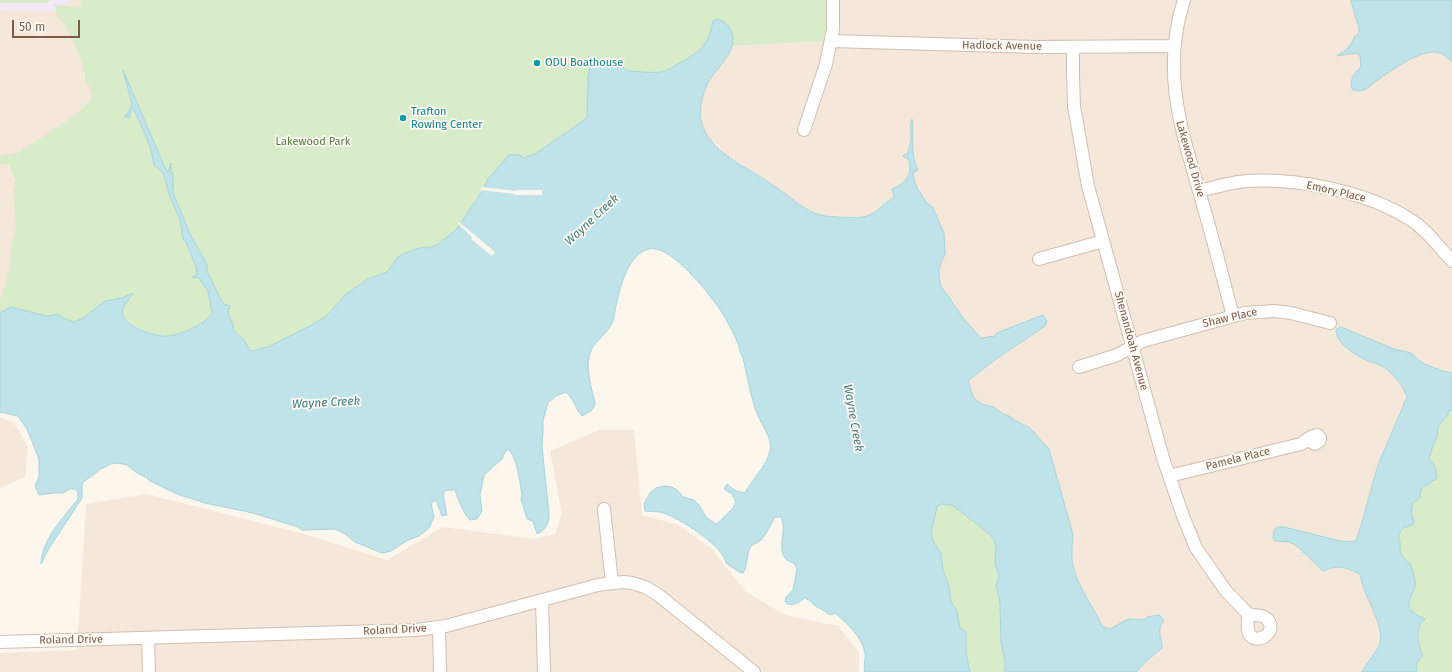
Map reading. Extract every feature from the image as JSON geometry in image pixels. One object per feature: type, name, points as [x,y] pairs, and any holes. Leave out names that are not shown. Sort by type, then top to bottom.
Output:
[{"type":"street","points":[[804,130],[824,70],[831,41],[833,29],[833,0]]},
{"type":"street","name":"Lakewood Drive","points":[[1184,0],[1176,28],[1174,46],[1173,67],[1177,110],[1233,316]]},
{"type":"street","name":"Hadlock Avenue","points":[[831,41],[937,45],[1174,46]]},
{"type":"street","name":"Shenandoah Avenue","points":[[1073,46],[1073,90],[1076,124],[1088,186],[1169,476],[1196,548],[1226,591],[1248,614]]},
{"type":"street","name":"Emory Place","points":[[1199,191],[1238,182],[1257,181],[1282,182],[1320,187],[1363,197],[1395,210],[1411,220],[1420,227],[1452,261]]},
{"type":"street","points":[[1039,259],[1103,241]]},
{"type":"street","name":"Shaw Place","points":[[1079,367],[1117,355],[1142,341],[1233,316],[1258,311],[1291,313],[1330,323]]},
{"type":"street","name":"Pamela Place","points":[[1169,476],[1301,444],[1307,440]]},
{"type":"street","points":[[604,510],[612,582]]},
{"type":"street","name":"Roland Drive","points":[[0,642],[416,630],[439,627],[612,582],[632,583],[657,594],[754,672]]},
{"type":"street","points":[[542,600],[544,672]]},
{"type":"street","points":[[439,627],[440,672]]},
{"type":"street","points":[[148,638],[149,672]]},
{"type":"shaded area","points":[[0,0],[113,0],[123,70],[0,313]]},
{"type":"shaded area","points":[[0,0],[71,0],[56,11],[0,10]]},
{"type":"shaded area","points":[[831,0],[1351,0],[1359,29],[1358,35],[1355,36],[1352,45],[1347,51],[1339,55],[1355,53],[1360,56],[1361,67],[1351,79],[1350,83],[1397,67],[1421,54],[1429,52],[1439,52],[1446,55],[1452,62],[1452,373],[1422,363],[1411,353],[1394,349],[1341,327],[1362,358],[1384,367],[1395,377],[1404,389],[1407,397],[1378,465],[1358,536],[1354,542],[1276,541],[1289,542],[1297,546],[1323,571],[1341,566],[1360,574],[1363,588],[1376,617],[1380,632],[1380,643],[1362,672],[1137,672],[1138,668],[1152,658],[1162,648],[1163,642],[1159,634],[1159,627],[1164,620],[1128,619],[1110,629],[1103,627],[1074,570],[1072,547],[1073,535],[1030,428],[1003,414],[994,407],[977,401],[973,396],[968,382],[1047,321],[1046,317],[1043,315],[999,332],[995,336],[981,338],[964,319],[941,286],[939,268],[945,254],[933,208],[927,203],[916,188],[913,175],[914,172],[918,170],[915,164],[913,152],[914,130],[910,124],[911,141],[909,144],[908,153],[910,165],[907,180],[903,184],[892,189],[894,198],[886,201],[874,214],[863,217],[821,215],[800,206],[780,190],[726,154],[708,137],[702,126],[700,106],[708,83],[729,54],[732,46],[831,41]]},
{"type":"shaded area","points":[[0,417],[14,423],[28,446],[25,477],[0,488]]},
{"type":"shaded area","points":[[599,430],[634,430],[642,515],[678,525],[711,548],[746,592],[785,615],[838,626],[859,652],[859,672],[0,672],[0,653],[77,650],[86,504],[147,494],[304,534],[387,560],[443,527],[535,539],[555,534],[562,514],[550,451]]},
{"type":"green space","points":[[0,0],[51,0],[48,3],[0,3]]},
{"type":"green space","name":"Lakewood Park","points":[[81,0],[831,0],[831,41],[732,46],[733,41],[713,21],[709,37],[702,48],[696,54],[665,71],[638,73],[623,69],[609,60],[599,62],[590,68],[588,77],[587,118],[535,154],[523,158],[483,190],[456,230],[437,245],[427,248],[423,247],[405,253],[397,258],[387,272],[368,279],[346,294],[325,317],[268,347],[252,351],[249,349],[245,341],[234,331],[228,312],[207,271],[207,264],[191,236],[173,193],[173,173],[171,173],[171,165],[168,172],[124,74],[132,104],[127,115],[125,116],[129,118],[133,109],[150,146],[154,165],[164,175],[169,194],[180,220],[183,239],[186,242],[196,267],[197,274],[192,276],[199,278],[208,291],[212,313],[205,321],[187,331],[175,335],[164,336],[140,330],[127,321],[123,315],[123,309],[132,293],[122,298],[105,301],[83,318],[74,322],[57,314],[46,316],[11,307],[0,313],[0,301],[10,268],[11,246],[16,228],[13,195],[15,180],[9,164],[0,165],[0,156],[18,153],[74,116],[91,101],[92,94],[86,81],[81,60],[65,24],[57,17],[54,4],[80,8]]},
{"type":"green space","points":[[1449,410],[1452,411],[1452,672],[1417,672],[1417,663],[1423,655],[1419,645],[1420,623],[1413,614],[1410,606],[1415,587],[1399,551],[1399,539],[1403,528],[1412,525],[1411,513],[1413,503],[1420,498],[1421,489],[1437,478],[1436,469],[1429,458],[1437,437],[1438,426],[1448,415]]},
{"type":"green space","points":[[941,504],[952,505],[993,538],[996,548],[995,564],[999,576],[996,585],[1000,603],[1001,643],[1005,661],[1005,672],[970,672],[966,653],[966,632],[960,628],[957,611],[951,602],[949,586],[943,570],[941,553],[933,541],[931,533],[937,506]]},
{"type":"water","points":[[1351,0],[1452,0],[1452,62],[1440,53],[1425,53],[1398,66],[1364,90],[1358,91],[1352,89],[1351,82],[1353,77],[1361,67],[1360,56],[1355,53],[1337,56],[1348,48],[1355,36],[1358,35],[1359,29]]},
{"type":"water","name":"Wayne Creek","points":[[717,19],[724,22],[729,27],[733,42],[727,56],[708,83],[702,99],[700,116],[707,135],[719,149],[809,211],[829,216],[863,217],[873,214],[889,200],[894,198],[892,189],[901,184],[909,175],[909,160],[903,156],[908,153],[911,143],[912,119],[913,151],[915,164],[918,170],[914,172],[913,176],[917,188],[927,203],[933,208],[944,233],[945,254],[939,268],[941,286],[964,319],[981,338],[995,336],[997,333],[1043,315],[1047,321],[1045,326],[999,357],[968,381],[973,396],[977,401],[994,407],[1003,414],[1030,428],[1049,449],[1073,535],[1072,557],[1074,570],[1083,592],[1103,627],[1110,629],[1128,619],[1145,620],[1147,617],[1159,615],[1164,620],[1160,628],[1162,648],[1144,663],[1137,672],[1005,672],[1005,661],[1001,643],[1000,603],[996,585],[999,576],[995,564],[996,548],[993,538],[952,505],[941,504],[937,506],[931,533],[933,541],[941,553],[943,570],[949,586],[951,602],[957,611],[960,628],[966,632],[966,653],[970,672],[865,672],[865,653],[861,641],[835,613],[830,615],[805,598],[798,603],[793,604],[788,604],[785,602],[786,597],[793,590],[797,569],[794,563],[787,560],[783,555],[783,523],[781,517],[775,517],[762,539],[750,548],[746,567],[743,573],[726,563],[724,556],[710,541],[689,526],[663,513],[645,511],[644,504],[650,493],[656,488],[664,486],[672,487],[683,497],[694,500],[707,518],[716,524],[718,523],[733,508],[736,502],[732,494],[724,489],[727,484],[736,491],[745,493],[766,462],[771,447],[768,435],[757,414],[739,346],[726,319],[714,301],[685,268],[665,252],[654,249],[644,251],[630,264],[622,282],[613,321],[604,335],[591,350],[588,365],[595,403],[594,408],[582,416],[566,392],[556,396],[548,403],[543,420],[542,447],[549,518],[545,529],[537,534],[533,521],[527,519],[521,499],[522,494],[516,464],[508,449],[503,455],[503,458],[484,475],[480,495],[482,511],[477,519],[470,520],[459,502],[455,490],[447,490],[443,493],[447,515],[442,516],[436,500],[431,503],[434,518],[429,528],[419,536],[408,540],[391,551],[382,553],[355,542],[345,534],[335,529],[302,530],[298,527],[253,513],[205,503],[177,494],[150,481],[127,465],[118,463],[111,464],[101,469],[82,483],[82,498],[48,550],[41,564],[42,555],[49,537],[78,499],[78,492],[75,489],[70,489],[63,493],[39,495],[35,486],[39,477],[39,459],[27,429],[18,416],[0,412],[0,313],[11,307],[46,316],[57,314],[74,322],[83,318],[105,301],[122,298],[133,293],[123,309],[123,315],[126,321],[132,326],[148,333],[169,336],[187,331],[199,325],[212,313],[208,291],[199,278],[192,277],[197,274],[196,267],[186,242],[183,239],[180,220],[169,194],[164,175],[154,165],[150,146],[133,109],[129,118],[124,116],[127,115],[132,104],[123,70],[168,172],[171,163],[171,173],[173,173],[173,193],[191,236],[207,264],[207,271],[221,300],[224,304],[230,306],[228,312],[234,331],[245,341],[249,349],[252,351],[268,347],[325,317],[346,294],[368,279],[387,272],[397,258],[405,253],[423,247],[427,248],[437,245],[456,230],[483,190],[488,179],[509,155],[520,155],[523,158],[535,154],[587,118],[588,77],[590,68],[600,63],[615,61],[629,71],[665,71],[692,56],[702,47],[709,36],[713,21]]},
{"type":"water","points":[[1341,327],[1394,349],[1411,353],[1422,363],[1452,373],[1452,411],[1449,410],[1448,415],[1438,426],[1437,437],[1429,458],[1436,469],[1437,478],[1421,489],[1420,498],[1413,503],[1411,513],[1414,522],[1412,525],[1403,528],[1400,532],[1399,538],[1401,553],[1411,565],[1415,579],[1415,587],[1409,601],[1409,605],[1414,613],[1425,619],[1420,623],[1418,639],[1423,656],[1417,663],[1417,672],[1362,672],[1379,645],[1381,637],[1378,623],[1363,587],[1360,574],[1342,567],[1323,571],[1297,546],[1289,542],[1275,541],[1273,537],[1274,531],[1277,527],[1284,527],[1340,541],[1354,542],[1358,536],[1378,465],[1407,397],[1398,381],[1389,371],[1362,358],[1349,350],[1342,343],[1336,330]]},
{"type":"pier","points":[[482,187],[515,191],[542,190],[542,195],[515,195],[480,190]]},
{"type":"pier","points":[[459,222],[495,252],[492,256],[471,239],[472,237],[458,224]]},
{"type":"place","name":"ODU Boathouse","points":[[537,63]]},
{"type":"place","name":"Trafton Rowing Center","points":[[403,118]]}]
